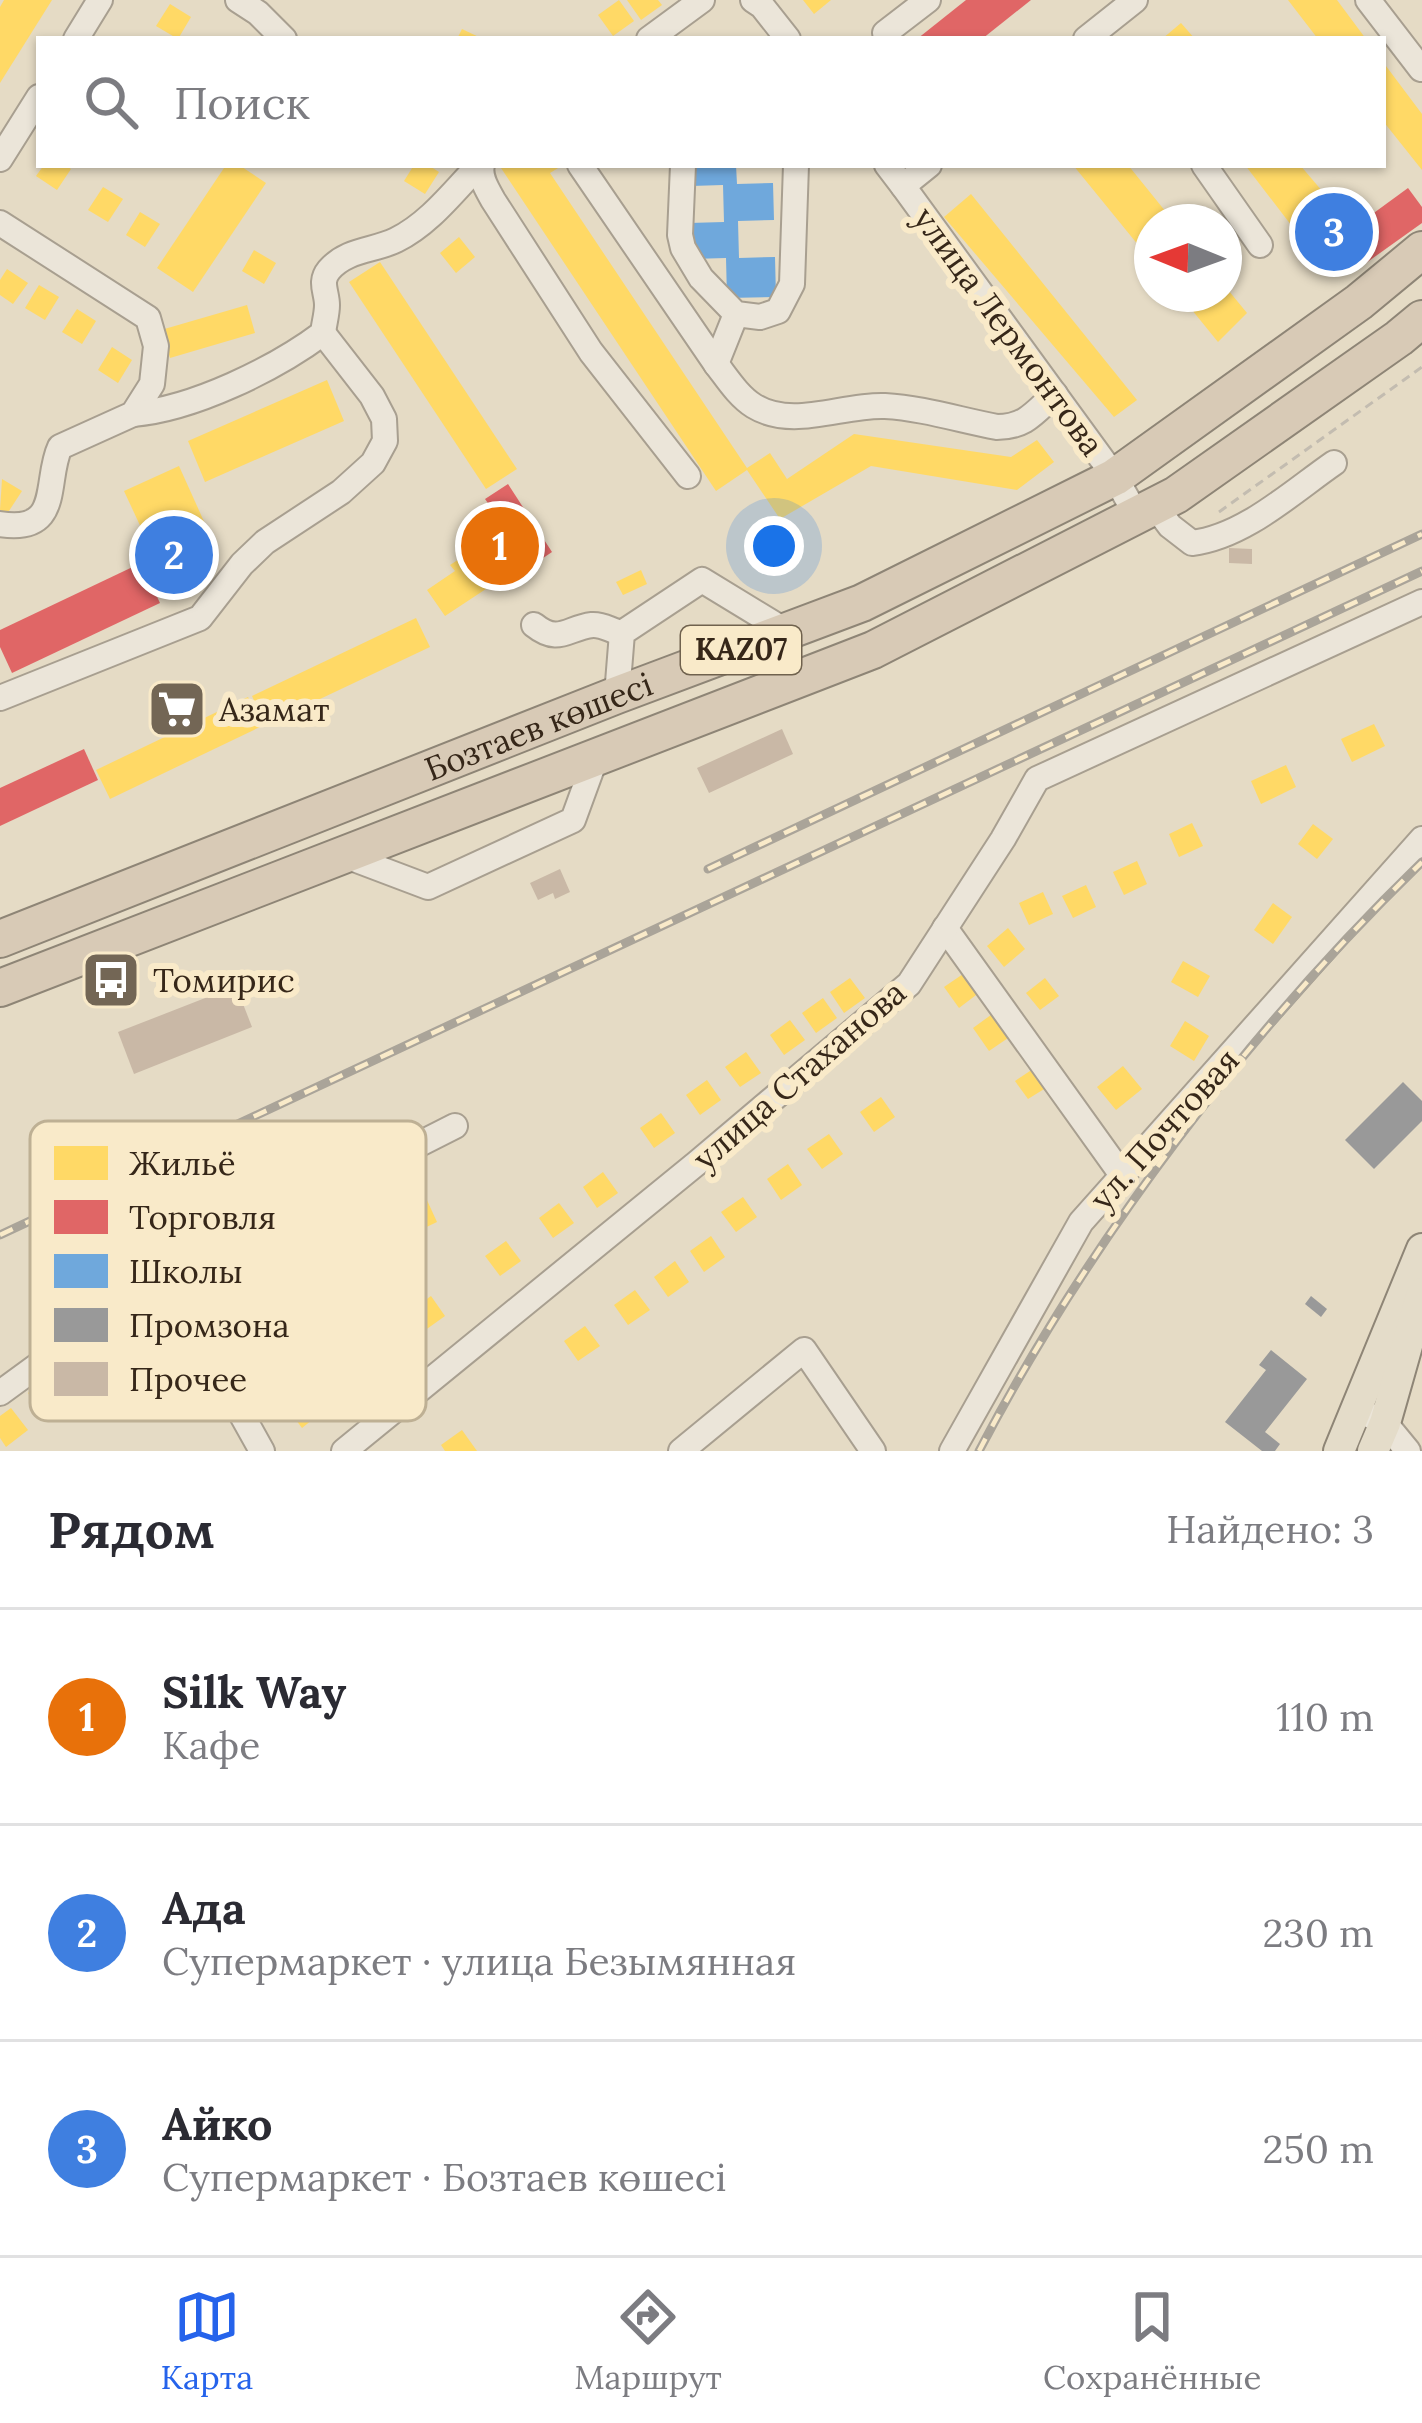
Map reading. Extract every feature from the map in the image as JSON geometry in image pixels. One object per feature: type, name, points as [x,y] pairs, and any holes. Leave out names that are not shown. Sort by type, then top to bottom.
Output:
[{"type":"highway","name":"Бозтаев көшесі","points":[[0,939],[862,603],[1115,477],[1359,302],[1422,250]]},
{"type":"highway","name":"Бозтаев көшесі","points":[[0,988],[873,650],[1176,495],[1422,320]]},
{"type":"main road","points":[[1339,1451],[1422,1249]]},
{"type":"main road","points":[[1379,1437],[1422,1293]]},
{"type":"street","points":[[78,36],[100,0]]},
{"type":"street","points":[[238,0],[281,36]]},
{"type":"street","points":[[653,36],[702,0]]},
{"type":"street","points":[[753,0],[786,36]]},
{"type":"street","points":[[885,33],[928,0]]},
{"type":"street","points":[[1102,34],[1135,0]]},
{"type":"street","points":[[1368,0],[1421,69]]},
{"type":"street","points":[[0,159],[36,102]]},
{"type":"street","points":[[0,524],[29,522],[45,510],[60,447],[133,414],[158,412],[249,377],[298,352],[323,333],[327,272],[344,258],[393,242],[417,228],[477,168]]},
{"type":"street","points":[[480,168],[493,200],[591,352],[688,476]]},
{"type":"street","points":[[582,168],[716,364],[754,406],[791,416],[891,406],[1013,427],[1055,394]]},
{"type":"street","points":[[683,168],[683,248],[701,278],[736,314],[760,317],[778,310],[792,284],[796,168]]},
{"type":"street","name":"улица Лермонтова","points":[[888,168],[1115,477],[1146,511]]},
{"type":"street","name":"улица Лермонтова","points":[[903,186],[925,168]]},
{"type":"street","points":[[1206,168],[1260,245]]},
{"type":"street","points":[[0,223],[148,318],[156,346],[152,384],[133,414]]},
{"type":"street","points":[[716,364],[736,314]]},
{"type":"street","points":[[0,698],[200,618],[242,564],[266,542],[341,492],[373,463],[385,441],[384,419],[323,333]]},
{"type":"street","points":[[1146,511],[1192,543],[1212,541],[1235,531],[1334,463]]},
{"type":"street","points":[[622,633],[702,580],[789,633]]},
{"type":"street","name":"улица Стаханова","points":[[426,1384],[909,984],[1004,839],[1037,779],[1422,602]]},
{"type":"street","points":[[534,625],[552,635],[596,625],[622,633]]},
{"type":"street","points":[[617,695],[622,633]]},
{"type":"street","points":[[346,856],[428,887],[573,820],[596,757]]},
{"type":"street","name":"ул. Почтовая","points":[[952,1451],[1081,1222],[1422,839]]},
{"type":"street","points":[[945,928],[1122,1175]]},
{"type":"street","points":[[426,1141],[455,1126]]},
{"type":"street","points":[[681,1451],[805,1350],[873,1451]]},
{"type":"street","points":[[0,1393],[30,1371]]},
{"type":"street","points":[[1356,1408],[1379,1437],[1408,1451]]},
{"type":"street","points":[[245,1421],[262,1451]]},
{"type":"street","name":"улица Стаханова","points":[[344,1451],[381,1421]]},
{"type":"path","points":[[1219,512],[1422,367]]},
{"type":"building: Жильё","points":[[4,0],[52,0],[0,83],[0,7]]},
{"type":"building: Жильё","points":[[619,0],[634,21],[613,36],[598,15]]},
{"type":"building: Жильё","points":[[627,0],[658,0],[662,5],[641,20]]},
{"type":"building: Жильё","points":[[803,0],[831,0],[814,14]]},
{"type":"building: Жильё","points":[[1288,0],[1337,0],[1364,36],[1316,36]]},
{"type":"building: Жильё","points":[[170,4],[191,17],[180,36],[156,26]]},
{"type":"building: Жильё","points":[[1181,23],[1192,36],[1166,36]]},
{"type":"building: Жильё","points":[[1386,66],[1422,114],[1422,170],[1386,125]]},
{"type":"building: Жильё","points":[[42,168],[71,169],[57,190],[36,176]]},
{"type":"building: Жильё","points":[[224,168],[244,168],[266,183],[193,292],[157,268]]},
{"type":"building: Жильё","points":[[412,168],[439,172],[425,194],[404,181]]},
{"type":"building: Жильё","points":[[501,168],[558,168],[550,173],[747,468],[770,453],[787,479],[854,434],[1011,457],[1037,440],[1054,462],[1017,490],[871,466],[780,519],[747,470],[716,491]]},
{"type":"building: Жильё","points":[[1075,168],[1130,168],[1159,204],[1134,204],[1134,240]]},
{"type":"building: Жильё","points":[[1247,168],[1303,168],[1345,218],[1314,255]]},
{"type":"building: Жильё","points":[[103,187],[123,199],[108,222],[88,210]]},
{"type":"building: Жильё","points":[[971,194],[1137,400],[1114,417],[944,217]]},
{"type":"building: Жильё","points":[[140,212],[160,224],[145,247],[126,235]]},
{"type":"building: Жильё","points":[[459,237],[475,257],[456,273],[440,253]]},
{"type":"building: Жильё","points":[[254,250],[276,263],[264,284],[242,271]]},
{"type":"building: Жильё","points":[[380,262],[517,469],[486,489],[349,282]]},
{"type":"building: Жильё","points":[[7,269],[28,283],[13,304],[0,295],[0,280]]},
{"type":"building: Жильё","points":[[39,285],[59,297],[45,320],[25,308]]},
{"type":"building: Жильё","points":[[247,305],[255,333],[170,358],[161,330]]},
{"type":"building: Жильё","points":[[1242,307],[1247,313],[1218,342],[1194,312],[1242,312]]},
{"type":"building: Жильё","points":[[77,309],[96,321],[82,344],[62,332]]},
{"type":"building: Жильё","points":[[112,347],[132,360],[118,383],[98,370]]},
{"type":"building: Жильё","points":[[327,380],[344,421],[205,482],[188,441]]},
{"type":"building: Жильё","points":[[179,466],[211,537],[157,562],[124,491]]},
{"type":"building: Жильё","points":[[2,479],[22,491],[7,514],[0,510]]},
{"type":"building: Жильё","points":[[473,550],[495,583],[445,616],[427,590],[455,571],[450,565]]},
{"type":"building: Жильё","points":[[641,570],[647,584],[623,595],[616,582]]},
{"type":"building: Жильё","points":[[416,618],[430,647],[265,725],[252,696]]},
{"type":"building: Жильё","points":[[248,697],[262,726],[110,799],[96,770]]},
{"type":"building: Жильё","points":[[1374,724],[1385,746],[1352,762],[1341,739]]},
{"type":"building: Жильё","points":[[1286,765],[1296,787],[1261,804],[1251,781]]},
{"type":"building: Жильё","points":[[1192,823],[1203,846],[1179,857],[1169,834]]},
{"type":"building: Жильё","points":[[1313,824],[1333,839],[1317,859],[1298,844]]},
{"type":"building: Жильё","points":[[1137,861],[1147,884],[1124,895],[1113,872]]},
{"type":"building: Жильё","points":[[1086,885],[1096,907],[1073,918],[1062,896]]},
{"type":"building: Жильё","points":[[1043,892],[1053,914],[1029,925],[1019,903]]},
{"type":"building: Жильё","points":[[1273,903],[1292,917],[1273,944],[1254,930]]},
{"type":"building: Жильё","points":[[1008,928],[1025,949],[1004,967],[987,946]]},
{"type":"building: Жильё","points":[[1183,961],[1210,976],[1198,997],[1171,982]]},
{"type":"building: Жильё","points":[[966,972],[980,992],[959,1008],[944,987]]},
{"type":"building: Жильё","points":[[850,978],[865,998],[844,1013],[830,992]]},
{"type":"building: Жильё","points":[[1045,978],[1059,996],[1040,1010],[1026,993]]},
{"type":"building: Жильё","points":[[823,998],[837,1018],[816,1033],[802,1013]]},
{"type":"building: Жильё","points":[[995,1012],[1011,1036],[989,1051],[973,1028]]},
{"type":"building: Жильё","points":[[790,1020],[805,1040],[784,1055],[770,1035]]},
{"type":"building: Жильё","points":[[1185,1021],[1209,1036],[1194,1061],[1170,1046]]},
{"type":"building: Жильё","points":[[746,1052],[761,1073],[740,1087],[725,1067]]},
{"type":"building: Жильё","points":[[1123,1066],[1142,1089],[1116,1110],[1097,1087]]},
{"type":"building: Жильё","points":[[1036,1067],[1049,1086],[1028,1099],[1015,1081]]},
{"type":"building: Жильё","points":[[707,1080],[721,1100],[700,1115],[686,1095]]},
{"type":"building: Жильё","points":[[881,1097],[895,1117],[874,1132],[860,1112]]},
{"type":"building: Жильё","points":[[661,1113],[675,1133],[654,1148],[640,1128]]},
{"type":"building: Жильё","points":[[829,1134],[843,1154],[822,1169],[807,1149]]},
{"type":"building: Жильё","points":[[788,1164],[802,1185],[781,1200],[767,1179]]},
{"type":"building: Жильё","points":[[603,1172],[618,1193],[597,1208],[583,1187]]},
{"type":"building: Жильё","points":[[743,1197],[757,1217],[736,1232],[721,1212]]},
{"type":"building: Жильё","points":[[426,1198],[437,1222],[426,1227]]},
{"type":"building: Жильё","points":[[559,1203],[574,1223],[553,1238],[539,1218]]},
{"type":"building: Жильё","points":[[711,1236],[725,1257],[704,1272],[690,1251]]},
{"type":"building: Жильё","points":[[506,1241],[521,1261],[500,1276],[485,1256]]},
{"type":"building: Жильё","points":[[675,1261],[689,1282],[668,1297],[654,1277]]},
{"type":"building: Жильё","points":[[635,1290],[650,1310],[628,1325],[614,1305]]},
{"type":"building: Жильё","points":[[431,1296],[445,1316],[426,1330],[426,1300]]},
{"type":"building: Жильё","points":[[585,1326],[600,1346],[578,1361],[564,1341]]},
{"type":"building: Жильё","points":[[11,1408],[28,1430],[6,1447],[0,1438],[0,1416]]},
{"type":"building: Жильё","points":[[462,1430],[477,1451],[445,1451],[441,1445]]},
{"type":"building: Торговля","points":[[966,0],[1031,0],[986,36],[921,36]]},
{"type":"building: Торговля","points":[[1408,188],[1422,207],[1422,223],[1366,263],[1345,234]]},
{"type":"building: Торговля","points":[[508,484],[552,552],[503,585],[462,524],[490,506],[485,499]]},
{"type":"building: Торговля","points":[[141,563],[160,603],[12,673],[0,647],[0,630]]},
{"type":"building: Торговля","points":[[84,749],[98,780],[0,826],[0,788]]},
{"type":"building: Школы","points":[[691,168],[736,168],[737,184],[773,183],[774,220],[738,221],[739,258],[775,257],[776,297],[727,298],[726,258],[691,259],[689,223],[724,222],[723,185],[691,186]]},
{"type":"building: Промзона","points":[[1403,1082],[1422,1101],[1422,1121],[1374,1169],[1345,1140]]},
{"type":"building: Промзона","points":[[1311,1296],[1327,1309],[1321,1317],[1305,1304]]},
{"type":"building: Промзона","points":[[1271,1350],[1307,1379],[1265,1432],[1280,1444],[1275,1451],[1262,1451],[1225,1422],[1266,1370],[1259,1365]]},
{"type":"building: Прочее","points":[[1229,548],[1252,549],[1252,564],[1229,563]]},
{"type":"building: Прочее","points":[[782,729],[793,754],[709,793],[697,768]]},
{"type":"building: Прочее","points":[[560,869],[570,892],[538,900],[530,883]]},
{"type":"building: Прочее","points":[[236,986],[252,1027],[134,1074],[118,1032]]},
{"type":"railway","points":[[708,869],[1422,534]]},
{"type":"railway","points":[[244,1121],[1422,571]]},
{"type":"railway","points":[[979,1451],[1071,1293],[1178,1140],[1296,995],[1422,862]]},
{"type":"railway","points":[[0,1235],[30,1221]]},
{"type":"place","name":"Айко","points":[[1334,232]]},
{"type":"place","name":"Silk Way","points":[[500,546]]},
{"type":"place","name":"Ада","points":[[174,555]]},
{"type":"place","name":"Азамат","points":[[177,709]]},
{"type":"place","name":"Томирис","points":[[111,980]]}]
